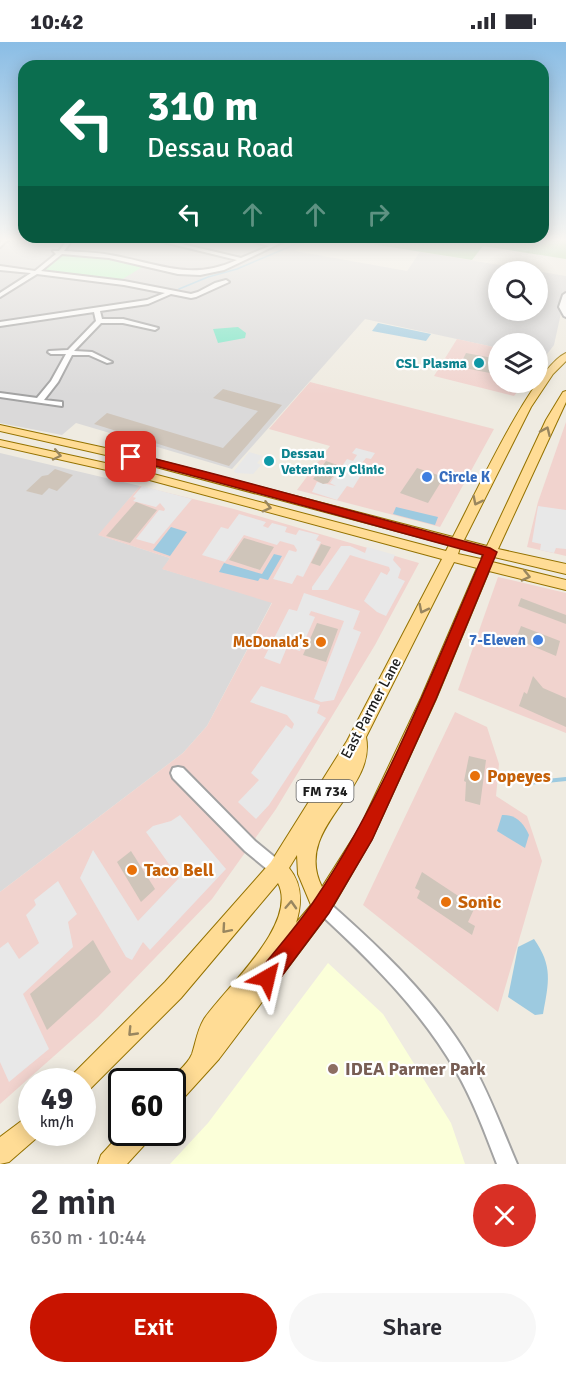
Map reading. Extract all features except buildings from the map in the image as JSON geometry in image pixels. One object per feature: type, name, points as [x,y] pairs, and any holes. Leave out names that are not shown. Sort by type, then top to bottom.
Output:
[{"type":"main road","name":"East Parmer Lane","points":[[95,1068],[172,990],[278,869],[358,736],[526,407],[550,372],[566,356]]},
{"type":"main road","points":[[186,1079],[322,906],[366,833],[428,699],[490,552],[551,420],[566,394]]},
{"type":"main road","points":[[0,428],[68,441],[237,482],[452,550],[486,566],[566,585]]},
{"type":"main road","points":[[0,443],[131,471],[452,550],[490,552],[566,569]]},
{"type":"main road","points":[[228,496],[237,482]]},
{"type":"main road","points":[[322,906],[307,878],[306,851],[310,838],[357,762],[360,752],[358,736]]},
{"type":"main road","points":[[201,1062],[207,1035],[213,1025],[277,943],[291,913],[290,885],[278,869]]},
{"type":"main road","points":[[0,1153],[18,1138]]},
{"type":"main road","points":[[110,1164],[126,1146]]},
{"type":"street","points":[[162,290],[195,296],[204,290]]},
{"type":"street","points":[[0,324],[148,302],[171,292]]},
{"type":"street","points":[[566,296],[562,307],[566,315]]},
{"type":"street","points":[[98,310],[99,321]]},
{"type":"street","points":[[39,401],[54,382],[69,352],[99,321],[123,321],[155,328]]},
{"type":"street","points":[[51,352],[90,353],[109,362]]},
{"type":"street","points":[[0,395],[58,404]]},
{"type":"street","points":[[178,773],[250,846],[278,869]]},
{"type":"street","points":[[322,906],[377,955],[425,1010],[462,1065],[507,1164]]},
{"type":"shaded area","points":[[0,290],[488,290],[488,321],[548,321],[548,290],[566,290],[554,345],[548,353],[548,333],[488,333],[488,346],[365,319],[232,469],[76,423],[62,435],[0,423]]},
{"type":"shaded area","points":[[457,339],[488,346],[488,390],[434,376]]},
{"type":"shaded area","points":[[310,382],[494,429],[440,527],[297,490],[330,446],[269,429]]},
{"type":"shaded area","points":[[566,422],[566,556],[527,547],[538,502]]},
{"type":"shaded area","points":[[356,448],[375,453],[371,459],[366,458],[359,467],[364,470],[353,488],[347,486],[337,500],[312,492],[317,482],[336,486],[330,483],[347,459],[353,461],[357,455],[352,453]]},
{"type":"shaded area","points":[[249,452],[263,456],[257,463],[261,465],[253,474],[236,473],[234,471]]},
{"type":"shaded area","points":[[0,453],[140,486],[99,535],[170,558],[163,569],[272,602],[207,726],[183,753],[0,892]]},
{"type":"shaded area","points":[[140,486],[234,509],[419,563],[375,645],[276,809],[212,899],[98,1017],[41,1068],[18,1068],[18,1088],[0,1104],[0,892],[183,753],[207,726],[272,603],[162,569],[170,558],[98,535]]},
{"type":"shaded area","points":[[142,486],[192,499],[154,544],[136,539],[159,510],[164,511],[165,509],[160,503],[156,507],[133,501],[136,498],[133,497]]},
{"type":"shaded area","points":[[538,506],[566,510],[566,549],[556,548],[554,553],[540,550],[541,544],[532,542]]},
{"type":"shaded area","points":[[239,514],[266,522],[263,526],[268,528],[272,523],[287,527],[285,532],[296,535],[299,530],[319,535],[316,540],[321,542],[303,577],[297,575],[292,584],[273,579],[289,550],[296,552],[297,550],[294,545],[280,541],[277,545],[244,535],[225,562],[202,555],[221,527],[228,529]]},
{"type":"shaded area","points":[[341,546],[350,546],[365,553],[367,547],[395,555],[393,560],[401,569],[398,578],[405,581],[386,616],[364,601],[381,572],[387,575],[389,567],[350,555],[328,590],[312,590]]},
{"type":"shaded area","points":[[498,577],[566,593],[566,733],[458,690]]},
{"type":"shaded area","points":[[304,593],[360,611],[353,629],[361,632],[334,700],[321,702],[314,699],[344,621],[311,611],[309,615],[315,617],[300,651],[287,647],[280,664],[264,658],[289,609],[297,611]]},
{"type":"shaded area","points":[[261,686],[320,705],[317,713],[326,718],[269,805],[256,819],[238,802],[259,780],[251,773],[286,725],[292,729],[294,724],[287,715],[250,702]]},
{"type":"shaded area","points":[[455,712],[487,727],[499,764],[496,796],[527,816],[542,861],[498,1012],[363,905]]},
{"type":"shaded area","points":[[180,815],[226,869],[150,950],[143,942],[132,960],[126,957],[80,878],[93,850],[138,921],[179,878],[146,832],[153,826],[171,821]]},
{"type":"shaded area","points":[[58,881],[77,914],[68,922],[73,947],[23,994],[49,1049],[26,1068],[18,1068],[18,1075],[9,1082],[0,1062],[0,948],[8,942],[19,959],[39,943],[26,915],[36,905],[34,900]]},
{"type":"shaded area","name":"IDEA Parmer Park","points":[[328,963],[383,1014],[451,1123],[465,1164],[170,1164],[208,1123]]},
{"type":"green space","points":[[238,327],[246,333],[245,338],[218,343],[213,329]]},
{"type":"water","points":[[378,323],[431,334],[426,341],[372,331]]},
{"type":"water","points":[[396,507],[438,517],[435,525],[393,514]]},
{"type":"water","points":[[171,527],[187,532],[170,556],[153,550]]},
{"type":"water","points":[[274,554],[282,556],[268,580],[260,578],[258,581],[219,572],[224,563],[262,574]]},
{"type":"water","points":[[502,815],[519,820],[525,827],[529,835],[525,848],[497,831]]},
{"type":"water","points":[[534,939],[544,958],[548,975],[543,1014],[535,1015],[508,997],[518,947]]},
{"type":"waterway","points":[[527,783],[566,779]]},
{"type":"place","name":"CSL Plasma","points":[[479,363]]},
{"type":"place","name":"Dessau Veterinary Clinic","points":[[269,461]]},
{"type":"place","name":"Circle K","points":[[427,477]]},
{"type":"place","name":"7-Eleven","points":[[538,640]]},
{"type":"place","name":"McDonald's","points":[[321,642]]},
{"type":"place","name":"Popeyes","points":[[475,776]]},
{"type":"place","name":"Taco Bell","points":[[132,870]]},
{"type":"place","name":"Sonic","points":[[446,902]]},
{"type":"place","name":"IDEA Parmer Park","points":[[333,1069]]},
{"type":"route","points":[[131,457],[237,482],[349,515],[490,552],[428,699],[366,833],[322,906],[267,978]]}]
